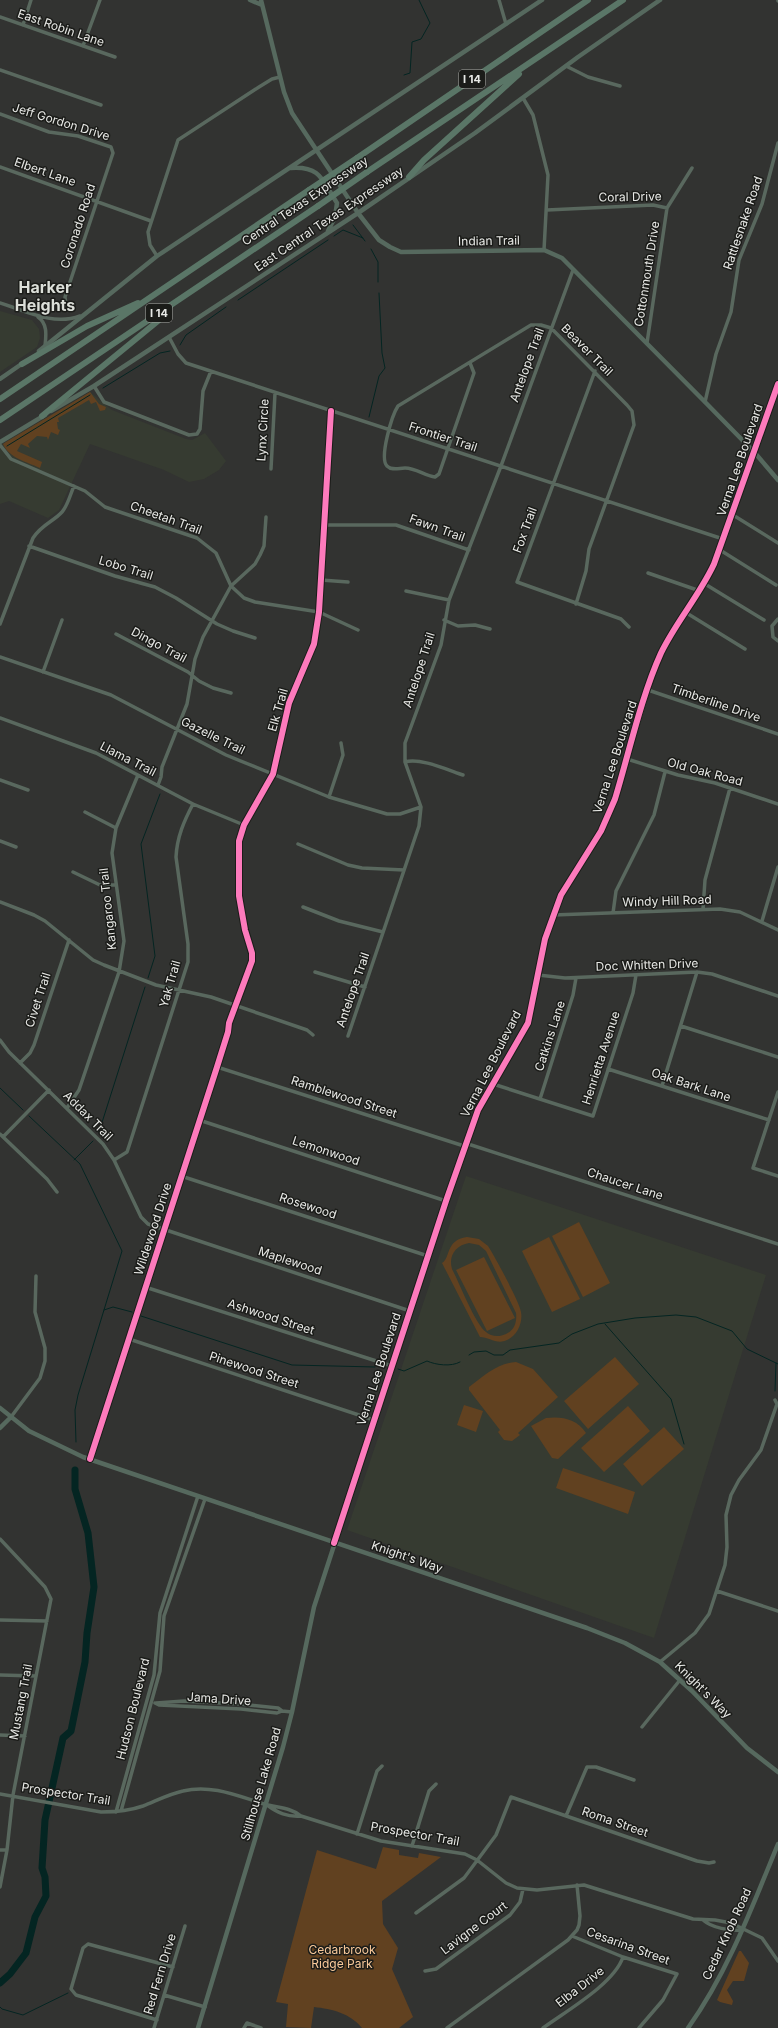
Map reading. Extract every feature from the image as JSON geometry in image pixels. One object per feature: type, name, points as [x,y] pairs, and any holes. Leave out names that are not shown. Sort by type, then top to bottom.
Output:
[{"type":"highway","name":"Central Texas Expressway","points":[[0,399],[588,0]]},
{"type":"highway","name":"Central Texas Expressway","points":[[0,420],[623,0]]},
{"type":"highway","points":[[409,177],[424,160],[532,61]]},
{"type":"highway","points":[[22,364],[87,326],[154,295]]},
{"type":"highway","points":[[42,416],[164,316],[174,304]]},
{"type":"main road","points":[[250,0],[261,3]]},
{"type":"main road","points":[[0,379],[45,347],[157,256],[542,0]]},
{"type":"main road","name":"East Central Texas Expressway","points":[[0,442],[94,386],[358,213],[475,133],[566,66],[660,0]]},
{"type":"main road","name":"Indian Trail","points":[[261,3],[288,104],[316,150],[358,213],[379,240],[401,252],[544,250],[562,258],[706,402],[755,453],[778,480]]},
{"type":"main road","points":[[290,168],[307,167],[319,174],[337,203],[335,217],[327,233]]},
{"type":"main road","name":"Verna Lee Boulevard","points":[[334,1543],[465,1144],[478,1110],[528,1023],[545,939],[553,915],[569,880],[605,824],[615,799],[648,690],[663,650],[685,612],[705,584],[720,550],[755,453]]},
{"type":"main road","name":"Knight's Way","points":[[0,1408],[42,1438],[90,1460],[609,1636],[640,1650],[660,1662],[680,1680],[747,1748],[778,1772]]},
{"type":"main road","points":[[0,1428],[11,1417]]},
{"type":"main road","name":"Stillhouse Lake Road","points":[[198,2028],[267,1805],[292,1712],[314,1607],[334,1543]]},
{"type":"main road","name":"Cedar Knob Road","points":[[688,2028],[706,2003],[743,1930],[778,1844]]},
{"type":"street","points":[[23,25],[31,0]]},
{"type":"street","points":[[84,46],[100,0]]},
{"type":"street","points":[[499,0],[506,24]]},
{"type":"street","name":"East Robin Lane","points":[[0,17],[115,57]]},
{"type":"street","points":[[566,66],[588,77],[620,86]]},
{"type":"street","points":[[0,70],[101,105]]},
{"type":"street","points":[[157,256],[150,245],[148,232],[178,140],[272,78],[280,77]]},
{"type":"street","points":[[523,98],[533,115],[548,175],[544,250]]},
{"type":"street","name":"Jeff Gordon Drive","points":[[0,114],[50,132],[78,136],[111,147],[113,152]]},
{"type":"street","name":"Rattlesnake Road","points":[[706,402],[716,354],[731,312],[739,260],[762,204],[778,143]]},
{"type":"street","name":"Coronado Road","points":[[66,306],[65,297],[113,152]]},
{"type":"street","name":"Elbert Lane","points":[[0,167],[151,221]]},
{"type":"street","name":"Coral Drive","points":[[547,210],[653,205],[667,208],[692,168]]},
{"type":"street","name":"Cottonmouth Drive","points":[[647,343],[667,208]]},
{"type":"street","name":"Antelope Trail","points":[[348,1036],[419,826],[421,807],[405,762],[405,743],[440,645],[449,600],[501,466],[573,270]]},
{"type":"street","points":[[0,303],[34,315],[59,320],[71,319],[85,314]]},
{"type":"street","points":[[34,315],[41,319],[45,326],[47,333],[45,347]]},
{"type":"street","name":"Beaver Trail","points":[[448,449],[439,474],[435,477],[406,468],[389,467],[386,464],[385,459],[388,430],[395,410],[401,402],[470,363],[531,325],[541,325],[551,328],[627,405],[634,418],[634,425],[607,502]]},
{"type":"street","name":"Frontier Trail","points":[[169,337],[183,360],[211,371],[723,539]]},
{"type":"street","points":[[448,449],[474,373],[470,363]]},
{"type":"street","points":[[94,386],[104,402],[189,435],[197,434],[200,429],[203,391],[211,371]]},
{"type":"street","name":"Fox Trail","points":[[595,371],[517,582],[621,620],[630,626]]},
{"type":"street","name":"Verna Lee Boulevard","points":[[755,453],[778,384]]},
{"type":"street","name":"Lynx Circle","points":[[271,469],[275,393]]},
{"type":"street","name":"Elk Trail","points":[[236,1006],[252,961],[252,954],[245,930],[239,896],[238,849],[244,825],[273,774],[289,703],[314,644],[321,580],[331,411]]},
{"type":"street","name":"Cheetah Trail","points":[[0,445],[11,459],[85,491],[105,507],[197,538],[220,559],[232,586],[244,598],[256,602],[318,612],[358,630]]},
{"type":"street","points":[[0,624],[29,546],[42,527],[57,517],[64,509],[74,486]]},
{"type":"street","points":[[576,604],[586,570],[589,550],[607,502]]},
{"type":"street","points":[[733,515],[778,543]]},
{"type":"street","points":[[158,785],[162,767],[187,704],[198,650],[212,620],[232,586],[255,564],[260,555],[264,546],[266,517]]},
{"type":"street","name":"Fawn Trail","points":[[325,525],[396,525],[469,550]]},
{"type":"street","name":"Lobo Trail","points":[[29,546],[115,576],[155,587],[233,631],[255,638]]},
{"type":"street","points":[[720,550],[776,585]]},
{"type":"street","points":[[648,573],[700,591]]},
{"type":"street","points":[[321,580],[348,582]]},
{"type":"street","points":[[705,584],[764,620]]},
{"type":"street","points":[[406,591],[449,600]]},
{"type":"street","points":[[685,612],[745,649]]},
{"type":"street","points":[[778,619],[772,626],[773,637],[778,641]]},
{"type":"street","points":[[42,672],[62,620]]},
{"type":"street","points":[[444,620],[458,626],[475,625],[490,629]]},
{"type":"street","name":"Dingo Trail","points":[[116,634],[140,645],[213,688],[231,693]]},
{"type":"street","name":"Gazelle Trail","points":[[0,657],[110,694],[226,755],[329,797],[387,814],[400,814],[421,807]]},
{"type":"street","name":"Timberline Drive","points":[[648,690],[778,734]]},
{"type":"street","name":"Llama Trail","points":[[0,718],[84,748],[193,804],[244,825]]},
{"type":"street","points":[[329,797],[343,755],[342,743]]},
{"type":"street","name":"Old Oak Road","points":[[627,759],[665,772],[730,788],[778,804]]},
{"type":"street","points":[[405,762],[411,760],[421,762],[463,775]]},
{"type":"street","points":[[613,913],[616,891],[644,838],[654,815],[665,772]]},
{"type":"street","name":"Kangaroo Trail","points":[[67,1108],[79,1090],[120,972],[124,941],[112,853],[116,828],[138,775]]},
{"type":"street","points":[[0,780],[28,790]]},
{"type":"street","points":[[703,909],[705,880],[730,788]]},
{"type":"street","name":"Yak Trail","points":[[114,1160],[127,1152],[188,962],[188,944],[177,866],[176,846],[181,828],[193,804]]},
{"type":"street","points":[[85,812],[116,828]]},
{"type":"street","points":[[0,842],[16,847]]},
{"type":"street","points":[[298,844],[348,865],[362,868],[404,870]]},
{"type":"street","points":[[762,921],[778,867]]},
{"type":"street","points":[[73,872],[100,885],[116,885]]},
{"type":"street","points":[[0,902],[34,915],[69,940],[93,960],[120,972],[156,985],[211,997],[307,1030],[313,1034]]},
{"type":"street","points":[[303,907],[340,921],[383,932]]},
{"type":"street","name":"Windy Hill Road","points":[[553,915],[703,909],[732,910],[762,921],[778,930]]},
{"type":"street","name":"Civet Trail","points":[[20,1063],[30,1053],[34,1045],[69,940]]},
{"type":"street","points":[[315,972],[365,987]]},
{"type":"street","points":[[662,1086],[697,972]]},
{"type":"street","name":"Doc Whitten Drive","points":[[538,975],[556,978],[576,978],[697,972],[712,974],[778,996]]},
{"type":"street","name":"Henrietta Avenue","points":[[493,1084],[593,1116],[633,993],[636,975]]},
{"type":"street","name":"Catkins Lane","points":[[540,1099],[574,995],[576,978]]},
{"type":"street","name":"Wildewood Drive","points":[[90,1460],[217,1067],[228,1032],[229,1023],[236,1006]]},
{"type":"street","points":[[681,1026],[778,1058]]},
{"type":"street","name":"Addax Trail","points":[[0,1040],[20,1063],[103,1144],[114,1160],[141,1217],[148,1224],[164,1230]]},
{"type":"street","name":"Ramblewood Street","points":[[217,1067],[465,1144]]},
{"type":"street","name":"Oak Bark Lane","points":[[608,1069],[769,1120]]},
{"type":"street","points":[[49,1090],[1,1136],[47,1179],[57,1192]]},
{"type":"street","points":[[778,1092],[754,1168],[778,1176]]},
{"type":"street","name":"Lemonwood","points":[[199,1120],[446,1201]]},
{"type":"street","name":"Chaucer Lane","points":[[465,1144],[778,1244]]},
{"type":"street","name":"Rosewood","points":[[181,1176],[428,1256]]},
{"type":"street","name":"Maplewood","points":[[164,1230],[410,1311]]},
{"type":"street","points":[[11,1417],[40,1378],[45,1361],[45,1348],[35,1312],[36,1276]]},
{"type":"street","name":"Ashwood Street","points":[[145,1287],[392,1366]]},
{"type":"street","name":"Pinewood Street","points":[[129,1339],[374,1420]]},
{"type":"street","points":[[660,1662],[704,1623],[709,1614],[727,1556],[726,1515],[731,1495],[739,1480],[761,1450],[777,1404],[775,1400]]},
{"type":"street","name":"Hudson Boulevard","points":[[116,1812],[156,1664],[159,1619],[198,1496]]},
{"type":"street","name":"Hudson Boulevard","points":[[121,1811],[154,1702],[160,1671],[164,1621],[169,1601],[205,1499]]},
{"type":"street","points":[[186,1532],[193,1534]]},
{"type":"street","name":"Mustang Trail","points":[[0,1538],[45,1587],[51,1598],[13,1795],[7,1850],[0,1887]]},
{"type":"street","points":[[178,1560],[183,1562]]},
{"type":"street","points":[[717,1591],[778,1610]]},
{"type":"street","points":[[165,1599],[169,1601]]},
{"type":"street","points":[[0,1620],[47,1621]]},
{"type":"street","points":[[0,1674],[36,1676]]},
{"type":"street","points":[[642,1727],[680,1680]]},
{"type":"street","name":"Jama Drive","points":[[147,1700],[154,1702],[184,1701],[240,1704],[278,1708],[282,1711],[292,1712]]},
{"type":"street","points":[[0,1735],[24,1736]]},
{"type":"street","points":[[357,1834],[377,1771],[382,1766]]},
{"type":"street","points":[[566,1816],[587,1766],[596,1767],[634,1780]]},
{"type":"street","points":[[412,1846],[429,1791],[436,1784]]},
{"type":"street","name":"Prospector Trail","points":[[0,1794],[13,1795],[100,1812],[116,1812],[141,1807],[183,1791],[198,1789],[223,1791],[267,1805],[276,1811],[291,1816],[301,1816],[381,1841],[459,1852],[477,1860],[510,1885],[523,1889],[577,1885],[595,1887],[693,1919],[710,1919],[725,1922],[743,1930]]},
{"type":"street","name":"Roma Street","points":[[477,1860],[496,1834],[511,1798],[697,1861],[709,1864],[714,1862]]},
{"type":"street","name":"Prospector Trail","points":[[267,1805],[277,1805],[296,1812],[301,1816]]},
{"type":"street","points":[[0,1850],[7,1850]]},
{"type":"street","points":[[416,1913],[464,1878],[477,1860]]},
{"type":"street","points":[[447,2028],[572,1936],[577,1930],[580,1916],[577,1885]]},
{"type":"street","name":"Lavigne Court","points":[[425,1971],[436,1968],[510,1915],[520,1902],[523,1889]]},
{"type":"street","name":"Prospector Trail","points":[[703,1920],[712,1926],[743,1930]]},
{"type":"street","name":"Red Fern Drive","points":[[154,2028],[185,1926]]},
{"type":"street","points":[[743,1930],[762,1938],[778,1961]]},
{"type":"street","name":"Cesarina Street","points":[[572,1936],[623,1957],[677,1974],[663,2000],[639,2028]]},
{"type":"street","points":[[157,2020],[76,1995],[70,1989],[84,1948],[88,1944],[173,1967]]},
{"type":"street","name":"Elba Drive","points":[[543,2028],[604,1983],[618,1968],[623,1957]]},
{"type":"street","points":[[164,1995],[205,2007]]},
{"type":"street","points":[[244,2028],[247,2023],[261,2028]]},
{"type":"shaded area","points":[[0,311],[32,320],[39,329],[40,338],[37,347],[0,372]]},
{"type":"shaded area","points":[[90,392],[112,410],[186,439],[192,440],[205,433],[226,461],[219,470],[204,479],[189,482],[164,470],[90,444],[59,510],[48,518],[9,501],[0,504],[0,445]]},
{"type":"shaded area","points":[[466,1176],[766,1275],[654,1638],[347,1530]]},
{"type":"green space","points":[[90,392],[99,404],[106,407],[105,410],[100,411],[96,402],[91,404],[89,400],[58,418],[58,429],[60,430],[58,435],[51,432],[48,440],[47,437],[37,436],[28,444],[30,448],[21,444],[17,451],[42,462],[40,468],[19,459],[9,453],[6,449],[3,444]]},
{"type":"green space","points":[[579,1222],[610,1283],[583,1297],[552,1236]]},
{"type":"green space","points":[[467,1237],[479,1239],[488,1246],[501,1268],[520,1307],[520,1325],[514,1335],[507,1340],[500,1342],[480,1337],[442,1263],[445,1261],[452,1245],[460,1239]],"holes":[[[469,1243],[479,1245],[486,1251],[516,1313],[516,1322],[512,1330],[501,1336],[490,1335],[482,1328],[472,1312],[452,1269],[452,1256],[460,1246]]]},
{"type":"green space","points":[[549,1237],[580,1299],[552,1312],[522,1251]]},
{"type":"green space","points":[[484,1257],[515,1318],[487,1331],[456,1270]]},
{"type":"green space","points":[[615,1357],[639,1384],[588,1429],[564,1401]]},
{"type":"green space","points":[[516,1362],[533,1369],[558,1397],[518,1433],[520,1435],[512,1441],[504,1440],[498,1432],[500,1430],[469,1390],[469,1387],[497,1367]]},
{"type":"green space","points":[[464,1405],[483,1411],[476,1432],[457,1425]]},
{"type":"green space","points":[[628,1406],[650,1431],[604,1472],[581,1448]]},
{"type":"green space","points":[[546,1418],[563,1418],[569,1420],[578,1424],[586,1433],[558,1459],[552,1458],[531,1426]]},
{"type":"green space","points":[[664,1427],[684,1449],[642,1486],[623,1464]]},
{"type":"green space","points":[[563,1468],[635,1492],[628,1514],[556,1488]]},
{"type":"green space","name":"Cedarbrook Ridge Park","points":[[383,1847],[399,1850],[399,1855],[418,1858],[419,1853],[441,1857],[382,1901],[383,1924],[398,1948],[392,1969],[413,2017],[399,2028],[362,2028],[346,2015],[327,2009],[314,2007],[311,2028],[286,2027],[288,2004],[276,2002],[317,1850],[376,1869]]},
{"type":"green space","points":[[739,1951],[741,1951],[749,1963],[744,1981],[733,1981],[727,1990],[733,2001],[732,2005],[717,2000]]},
{"type":"waterway","points":[[404,75],[410,73],[412,42],[421,39],[430,23],[419,0]]},
{"type":"waterway","points":[[353,225],[365,241]]},
{"type":"waterway","points":[[334,236],[343,230],[363,238]]},
{"type":"waterway","points":[[238,300],[328,240]]},
{"type":"waterway","points":[[371,249],[378,262],[378,282]]},
{"type":"waterway","points":[[369,417],[379,376],[385,368],[382,353],[379,293]]},
{"type":"waterway","points":[[180,345],[186,335],[226,307]]},
{"type":"waterway","points":[[103,388],[160,353],[170,351]]},
{"type":"waterway","points":[[7,446],[90,395]]},
{"type":"waterway","points":[[148,978],[155,956],[141,844],[160,794]]},
{"type":"waterway","points":[[99,1132],[145,987]]},
{"type":"waterway","points":[[0,1088],[23,1110]]},
{"type":"waterway","points":[[29,1116],[80,1164],[122,1251],[78,1395],[75,1410],[76,1442]]},
{"type":"waterway","points":[[74,1160],[93,1141]]},
{"type":"waterway","points":[[104,1310],[113,1307],[132,1312]]},
{"type":"waterway","points":[[469,1355],[474,1352],[486,1351],[494,1355],[503,1355],[510,1350],[559,1343],[572,1334],[598,1324],[635,1318],[676,1315],[696,1317],[732,1331],[747,1349],[778,1364]]},
{"type":"waterway","points":[[141,1316],[292,1365],[375,1367]]},
{"type":"waterway","points":[[605,1324],[671,1399],[684,1444]]},
{"type":"waterway","points":[[398,1369],[404,1371],[427,1361],[444,1365],[452,1365],[460,1362]]},
{"type":"waterway","points":[[775,1391],[776,1363]]},
{"type":"waterway","points":[[0,1983],[10,1974],[26,1953],[35,1917],[46,1896],[45,1877],[42,1868],[45,1820],[63,1738],[71,1731],[85,1662],[87,1633],[94,1587],[88,1533],[75,1489],[75,1470]]},
{"type":"waterway","points":[[0,2007],[2,2009],[23,2015],[68,1993]]},
{"type":"cycle path","points":[[334,1543],[446,1201],[478,1110],[528,1023],[545,939],[561,895],[601,831],[615,799],[641,706],[654,670],[667,642],[702,587],[714,564],[778,384]]},
{"type":"cycle path","points":[[90,1459],[217,1067],[228,1032],[229,1023],[252,961],[252,953],[245,930],[239,896],[239,841],[244,825],[273,774],[289,703],[314,644],[319,612],[331,411]]},
{"type":"district","name":"Harker Heights","points":[[45,296]]}]
